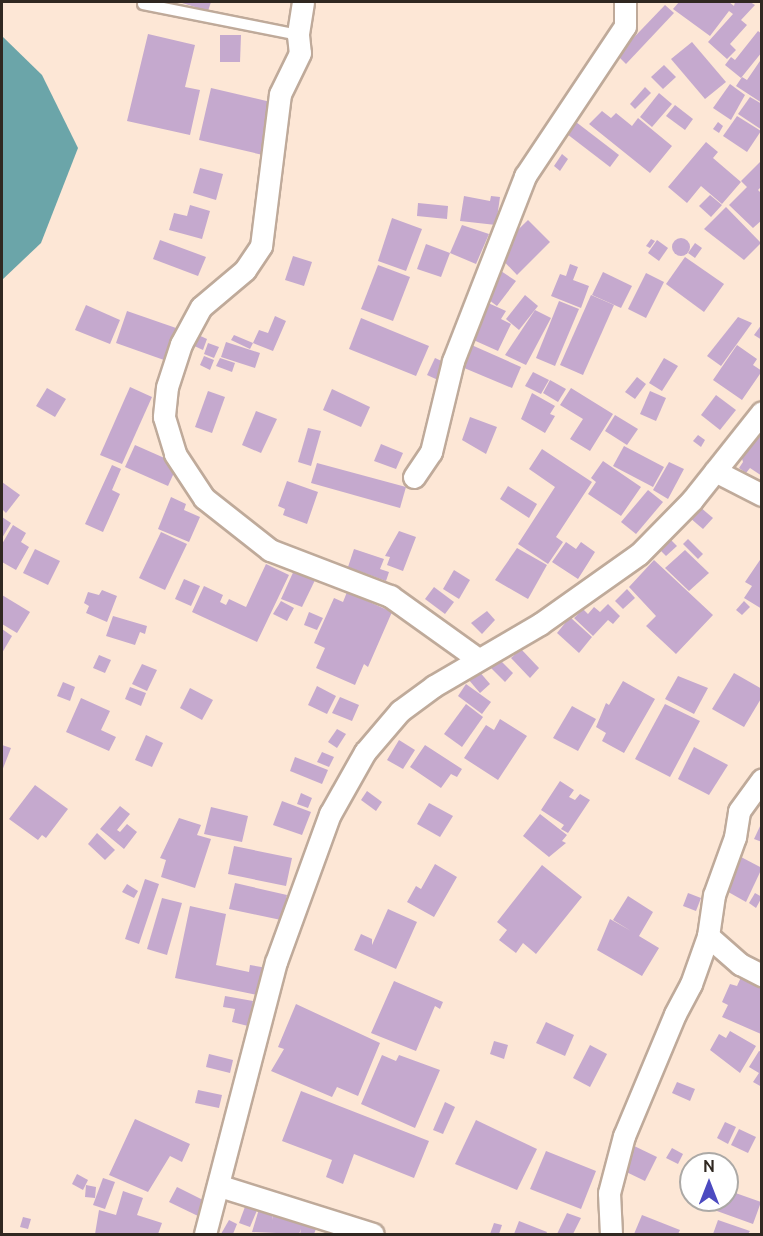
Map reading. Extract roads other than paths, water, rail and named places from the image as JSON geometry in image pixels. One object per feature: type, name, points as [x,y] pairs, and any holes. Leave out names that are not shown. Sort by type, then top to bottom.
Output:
[{"type":"street","points":[[303,2],[298,35],[300,53],[280,94],[261,246],[245,270],[201,307],[181,344],[167,387],[165,407],[172,445],[204,498],[270,550],[390,596],[478,659]]},
{"type":"street","points":[[414,477],[431,452],[453,361],[525,176],[625,26],[625,2]]},
{"type":"street","points":[[205,1234],[220,1186],[276,962],[330,814],[365,752],[400,711],[478,659],[565,608],[639,554],[715,471],[762,412]]},
{"type":"street","points":[[715,471],[762,495]]},
{"type":"street","points":[[611,1234],[609,1193],[624,1136],[675,1014],[691,984],[708,936],[714,895],[735,837],[739,810],[762,779]]},
{"type":"street","points":[[708,936],[740,964],[762,975]]},
{"type":"street","points":[[220,1186],[373,1234]]},
{"type":"lane","points":[[143,4],[298,35]]},
{"type":"water","points":[[2,36],[42,75],[78,148],[41,243],[2,280]]}]
